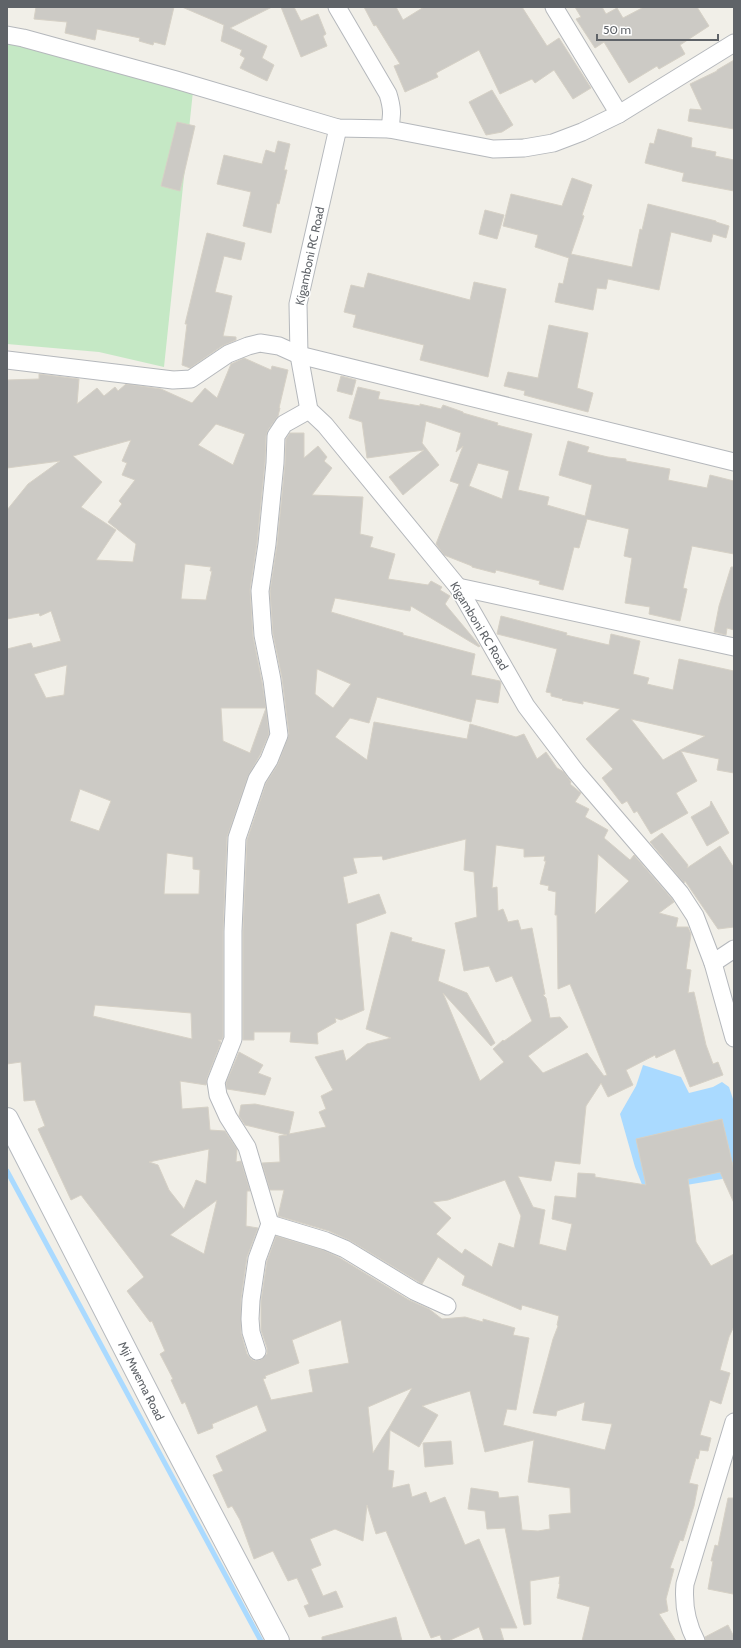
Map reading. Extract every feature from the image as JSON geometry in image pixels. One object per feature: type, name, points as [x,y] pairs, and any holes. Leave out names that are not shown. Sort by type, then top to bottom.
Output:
[{"type":"main road","name":"Mji Mwema Road","points":[[7,1119],[164,1425],[278,1641]]},
{"type":"street","points":[[337,7],[388,94],[392,106],[392,118],[389,129]]},
{"type":"street","points":[[554,7],[619,114]]},
{"type":"street","points":[[7,35],[23,38],[176,80],[338,128],[389,129],[493,149],[524,148],[553,143],[582,132],[619,114],[734,43]]},
{"type":"street","name":"Kigamboni RC Road","points":[[338,128],[298,304],[299,355],[309,410],[325,425],[458,587],[526,706],[576,772],[680,893],[695,916],[713,963],[734,1038]]},
{"type":"street","points":[[7,360],[173,380],[191,379],[228,354],[260,343],[279,346],[299,355],[734,462]]},
{"type":"street","points":[[257,1351],[251,1332],[251,1300],[257,1259],[270,1224],[247,1147],[228,1117],[218,1095],[216,1082],[233,1039],[232,931],[237,838],[257,779],[269,760],[279,735],[272,680],[263,635],[260,591],[268,536],[276,436],[284,424],[290,419],[309,410]]},
{"type":"street","points":[[458,587],[704,639],[734,647]]},
{"type":"street","points":[[713,963],[734,949]]},
{"type":"street","points":[[270,1224],[326,1241],[345,1249],[414,1291],[446,1306]]},
{"type":"street","points":[[696,1641],[686,1617],[683,1600],[685,1584],[734,1422]]},
{"type":"green space","points":[[7,43],[193,91],[164,367],[99,352],[7,344]]},
{"type":"water","points":[[643,1065],[681,1077],[689,1093],[713,1087],[722,1082],[729,1087],[734,1102],[734,1171],[722,1179],[645,1192],[635,1167],[620,1114],[636,1086]]},
{"type":"building","points":[[36,7],[174,7],[165,45],[154,42],[153,45],[139,41],[140,38],[97,29],[95,40],[65,33],[67,22],[34,19]]},
{"type":"building","points":[[182,7],[272,7],[230,28],[267,46],[262,58],[274,65],[267,81],[240,68],[245,58],[240,55],[242,50],[221,41],[224,25]]},
{"type":"building","points":[[281,7],[294,7],[301,21],[318,14],[326,34],[323,36],[327,46],[301,57]]},
{"type":"building","points":[[364,7],[396,7],[403,20],[424,7],[522,7],[547,46],[559,38],[591,88],[573,99],[554,70],[535,83],[532,79],[500,94],[479,50],[436,73],[438,77],[405,92],[394,66],[400,64],[376,25],[374,26]]},
{"type":"building","points":[[575,7],[602,7],[606,14],[617,8],[623,18],[644,7],[697,7],[709,26],[680,45],[685,54],[659,69],[657,66],[629,83],[604,42],[595,48],[576,19],[581,17]]},
{"type":"building","points":[[734,60],[734,129],[688,121],[690,109],[702,110],[690,84],[717,71]]},
{"type":"building","points":[[492,90],[513,125],[502,132],[486,135],[469,102]]},
{"type":"building","points":[[177,122],[195,126],[180,191],[161,186]]},
{"type":"building","points":[[658,129],[692,138],[691,147],[716,152],[715,156],[734,160],[734,191],[682,181],[684,173],[645,163],[650,143],[654,144]]},
{"type":"building","points":[[278,141],[290,144],[284,170],[287,170],[279,204],[277,203],[271,233],[243,226],[251,192],[217,184],[224,155],[262,164],[266,150],[275,153]]},
{"type":"building","points":[[572,178],[592,185],[582,215],[584,216],[571,254],[632,267],[640,229],[642,230],[648,204],[716,221],[729,226],[726,238],[713,234],[711,242],[671,232],[659,290],[608,279],[606,289],[597,288],[593,310],[555,302],[559,283],[563,284],[569,258],[535,247],[538,235],[503,226],[511,194],[562,206]]},
{"type":"building","points":[[485,210],[504,215],[497,239],[479,234]]},
{"type":"building","points":[[207,233],[245,243],[241,260],[224,256],[215,292],[232,296],[223,336],[236,337],[236,340],[222,346],[190,368],[182,365],[187,324],[185,324]]},
{"type":"building","points":[[368,273],[470,300],[474,282],[506,289],[488,377],[420,360],[424,345],[353,327],[356,315],[344,312],[351,285],[364,288]]},
{"type":"building","points":[[549,325],[588,333],[577,388],[593,393],[588,412],[524,395],[525,391],[504,386],[508,372],[538,378]]},
{"type":"building","points":[[244,358],[271,370],[272,366],[288,370],[278,416],[268,430],[266,436],[257,543],[250,590],[253,636],[262,682],[266,708],[269,734],[260,755],[248,776],[227,837],[223,931],[223,1037],[222,1040],[218,1040],[221,1042],[207,1078],[206,1085],[180,1081],[182,1109],[208,1107],[210,1130],[225,1131],[237,1149],[236,1162],[241,1161],[250,1191],[247,1191],[246,1226],[258,1228],[247,1257],[241,1299],[241,1333],[247,1354],[255,1361],[260,1360],[267,1354],[267,1348],[261,1330],[261,1301],[267,1261],[276,1236],[323,1250],[340,1258],[409,1300],[429,1309],[442,1319],[465,1317],[483,1322],[483,1319],[515,1328],[513,1335],[529,1338],[516,1410],[507,1409],[503,1425],[605,1450],[612,1424],[582,1420],[585,1402],[557,1411],[556,1416],[533,1413],[553,1339],[558,1326],[559,1316],[522,1305],[521,1310],[462,1285],[465,1276],[438,1257],[422,1284],[349,1240],[329,1231],[278,1216],[284,1190],[270,1190],[262,1163],[280,1162],[279,1136],[287,1135],[245,1125],[239,1116],[241,1105],[255,1104],[294,1112],[289,1134],[326,1127],[319,1112],[326,1109],[321,1096],[333,1090],[315,1057],[343,1050],[346,1061],[367,1044],[391,1038],[366,1029],[391,932],[412,938],[411,941],[445,950],[438,981],[467,993],[495,1043],[491,1046],[443,993],[480,1081],[504,1062],[493,1049],[503,1040],[504,1041],[532,1021],[512,976],[496,982],[489,966],[464,971],[455,923],[477,917],[474,872],[464,870],[466,839],[383,860],[382,856],[353,858],[357,873],[343,877],[348,904],[379,894],[386,913],[356,924],[364,1010],[341,1020],[335,1018],[336,1022],[317,1033],[318,1044],[290,1042],[291,1032],[254,1032],[254,1040],[243,1040],[243,931],[247,840],[266,783],[278,764],[289,734],[282,678],[273,634],[270,591],[277,545],[286,439],[290,433],[304,433],[304,458],[318,446],[327,457],[324,461],[332,468],[312,495],[363,497],[360,534],[373,537],[370,547],[395,554],[388,579],[428,585],[431,581],[442,587],[440,590],[450,596],[445,604],[480,646],[479,647],[411,606],[410,611],[335,598],[331,612],[403,633],[403,635],[475,654],[471,675],[500,681],[501,683],[498,703],[476,699],[471,722],[377,697],[369,723],[350,718],[335,737],[367,760],[374,722],[467,739],[470,724],[516,737],[524,734],[537,759],[546,752],[557,768],[564,772],[571,782],[570,784],[581,793],[575,802],[589,809],[585,817],[608,830],[604,838],[630,860],[634,855],[672,899],[674,902],[659,913],[678,918],[676,927],[688,927],[691,934],[686,969],[691,970],[688,993],[694,992],[706,1045],[713,1064],[718,1062],[723,1075],[690,1087],[675,1049],[656,1058],[655,1055],[626,1070],[633,1085],[608,1097],[601,1083],[586,1106],[580,1164],[555,1161],[551,1181],[518,1176],[533,1207],[545,1210],[539,1244],[566,1251],[572,1224],[552,1219],[555,1196],[576,1198],[578,1173],[595,1174],[595,1177],[646,1185],[636,1139],[722,1119],[734,1170],[734,1203],[720,1172],[688,1179],[696,1242],[711,1266],[734,1254],[734,1326],[729,1337],[720,1370],[730,1373],[721,1404],[710,1400],[700,1435],[711,1438],[708,1451],[700,1450],[698,1459],[696,1458],[689,1483],[698,1485],[694,1506],[683,1541],[680,1540],[670,1568],[674,1569],[666,1599],[668,1611],[659,1614],[676,1641],[582,1641],[590,1607],[557,1598],[560,1576],[530,1581],[531,1624],[524,1625],[505,1528],[487,1529],[485,1511],[468,1509],[471,1488],[498,1492],[499,1498],[518,1496],[522,1530],[538,1531],[550,1529],[549,1515],[571,1513],[570,1488],[528,1482],[534,1440],[485,1452],[470,1391],[422,1406],[438,1415],[419,1447],[390,1430],[388,1470],[394,1471],[392,1488],[409,1484],[412,1497],[426,1492],[430,1503],[445,1497],[465,1545],[479,1539],[517,1628],[500,1628],[504,1641],[484,1641],[479,1627],[448,1641],[442,1641],[440,1635],[431,1638],[386,1531],[376,1534],[367,1505],[363,1541],[335,1529],[310,1539],[321,1565],[311,1569],[323,1596],[336,1591],[343,1607],[309,1617],[304,1606],[309,1604],[297,1578],[288,1581],[273,1551],[254,1559],[240,1520],[232,1506],[228,1508],[213,1475],[223,1471],[216,1456],[267,1431],[257,1405],[212,1424],[213,1428],[198,1434],[185,1402],[182,1404],[171,1380],[173,1379],[160,1354],[165,1351],[152,1321],[150,1322],[127,1291],[144,1277],[81,1195],[71,1200],[38,1129],[45,1126],[35,1100],[24,1101],[21,1062],[7,1064],[7,649],[31,643],[33,648],[61,641],[51,611],[40,616],[39,613],[7,619],[7,510],[28,484],[60,461],[7,468],[7,380],[39,379],[39,374],[79,379],[77,404],[97,388],[104,396],[115,387],[118,391],[126,384],[161,389],[192,403],[205,388],[217,398],[231,364]],"holes":[[[216,424],[245,434],[233,465],[198,445]],[[131,440],[122,461],[127,463],[122,475],[135,480],[119,501],[122,504],[108,522],[136,544],[133,562],[96,560],[116,530],[81,507],[102,482],[73,456]],[[185,564],[211,567],[210,571],[212,571],[206,600],[181,599]],[[67,665],[64,695],[46,698],[34,674]],[[317,669],[351,684],[333,708],[315,694]],[[221,708],[266,708],[250,753],[223,741]],[[80,789],[111,801],[99,831],[70,821]],[[496,845],[524,849],[524,857],[545,856],[544,861],[546,861],[540,884],[549,886],[548,890],[556,892],[555,915],[557,915],[558,989],[570,984],[607,1075],[604,1076],[587,1053],[543,1073],[528,1056],[568,1027],[560,1017],[550,1018],[546,998],[543,995],[545,994],[532,928],[521,930],[518,920],[508,922],[503,909],[498,911],[497,887],[492,888]],[[167,853],[193,857],[193,869],[200,870],[199,894],[164,894]],[[598,854],[629,881],[595,914]],[[95,1005],[191,1013],[192,1039],[93,1016]],[[209,1149],[206,1184],[196,1180],[184,1209],[169,1190],[158,1165],[149,1162]],[[505,1180],[521,1216],[514,1248],[499,1243],[492,1267],[465,1249],[462,1254],[436,1234],[451,1218],[433,1202],[448,1200]],[[217,1200],[204,1254],[170,1235]],[[341,1320],[349,1363],[309,1370],[313,1392],[271,1400],[263,1379],[266,1378],[265,1376],[299,1363],[292,1340]],[[412,1388],[373,1453],[368,1407]]]},
{"type":"building","points":[[341,376],[356,380],[352,395],[337,391]]},
{"type":"building","points":[[358,387],[380,392],[378,399],[420,406],[420,404],[441,409],[443,405],[463,413],[498,423],[497,425],[532,434],[518,490],[549,497],[547,505],[585,516],[592,485],[559,475],[568,441],[589,447],[587,452],[670,469],[668,480],[707,488],[710,475],[734,481],[734,554],[692,546],[683,588],[687,589],[680,621],[649,614],[650,607],[625,603],[632,558],[624,556],[629,529],[587,519],[579,548],[574,547],[563,590],[539,584],[540,581],[496,570],[495,573],[472,567],[444,555],[436,544],[459,484],[450,481],[463,446],[456,452],[461,433],[426,421],[422,443],[439,465],[403,495],[389,477],[424,450],[367,458],[362,422],[349,418]],"holes":[[[478,463],[509,471],[502,499],[469,486]]]},
{"type":"building","points":[[731,567],[734,567],[734,630],[727,628],[726,635],[714,632],[719,606]]},
{"type":"building","points":[[501,616],[567,633],[566,635],[609,645],[611,634],[640,641],[633,674],[649,678],[647,684],[673,690],[679,659],[734,671],[734,773],[717,770],[719,759],[681,751],[697,781],[676,793],[688,813],[651,834],[637,811],[634,813],[627,801],[622,804],[602,778],[613,769],[586,739],[620,709],[583,701],[583,704],[562,700],[563,699],[551,696],[551,693],[546,692],[557,649],[497,634]],"holes":[[[631,719],[705,736],[663,760]]]},
{"type":"building","points":[[711,801],[729,833],[707,846],[691,817],[710,806]]},
{"type":"building","points":[[662,833],[688,865],[687,868],[720,846],[734,868],[734,927],[718,929],[685,881],[684,883],[650,842]]},
{"type":"building","points":[[239,1052],[263,1065],[258,1073],[271,1078],[265,1095],[227,1089],[226,1083]]},
{"type":"building","points":[[451,1441],[453,1464],[425,1467],[423,1443]]},
{"type":"building","points":[[728,1498],[734,1498],[733,1594],[708,1589],[713,1561],[711,1561],[715,1545],[718,1546]]},
{"type":"building","points":[[396,1617],[402,1641],[322,1641],[322,1637]]},
{"type":"building","points":[[728,1625],[734,1637],[734,1641],[706,1641],[705,1637]]},
{"type":"waterway","points":[[7,1171],[261,1641]]}]
